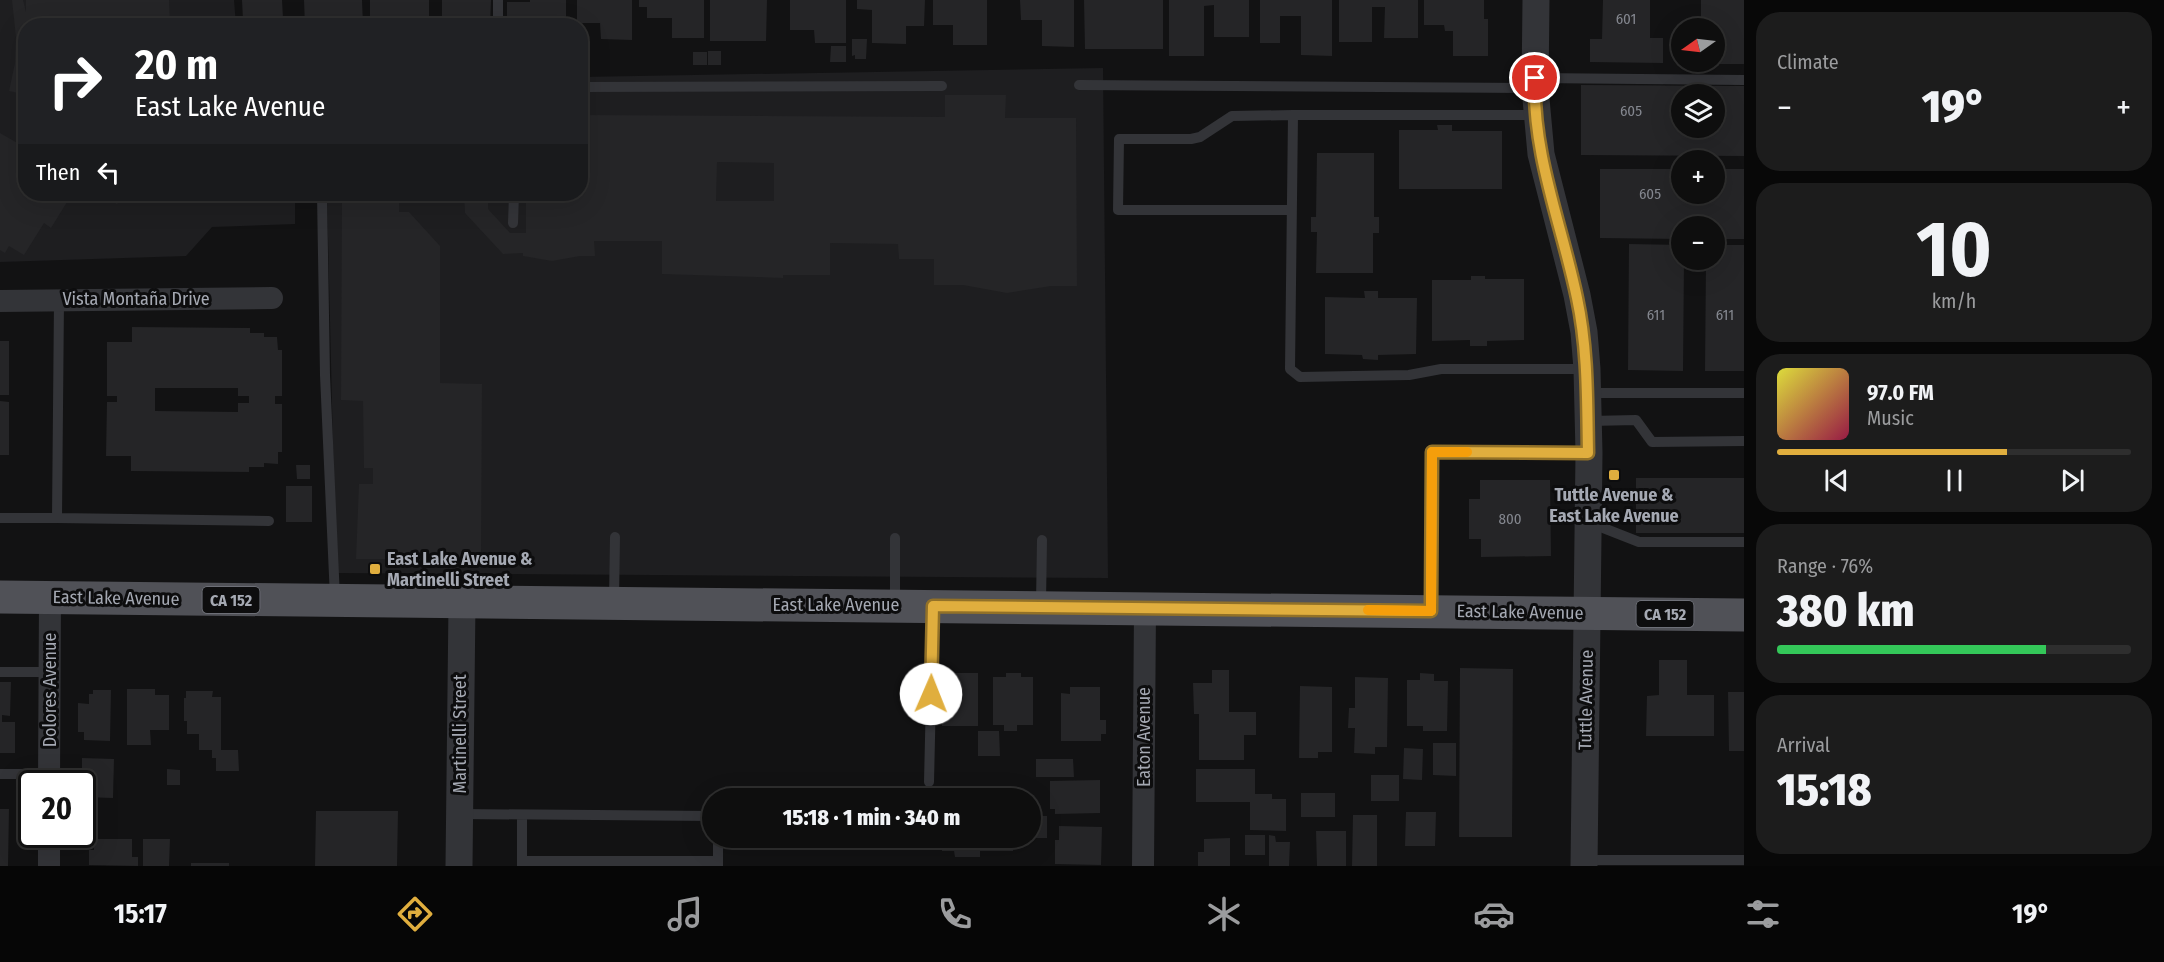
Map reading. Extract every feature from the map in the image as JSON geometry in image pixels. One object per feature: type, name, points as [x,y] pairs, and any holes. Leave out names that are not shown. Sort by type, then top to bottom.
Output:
[{"type":"main road","name":"East Lake Avenue","points":[[0,597],[1744,615]]},
{"type":"street","name":"Tuttle Avenue","points":[[1536,0],[1535,83],[1541,154],[1581,314],[1587,381],[1588,522],[1584,863]]},
{"type":"street","name":"Vista Montaña Drive","points":[[0,301],[272,298]]},
{"type":"street","name":"Dolores Avenue","points":[[49,770],[50,598]]},
{"type":"street","name":"Martinelli Street","points":[[459,866],[462,603]]},
{"type":"street","name":"Eaton Avenue","points":[[1143,866],[1145,609]]},
{"type":"street","points":[[49,848],[49,866]]},
{"type":"lane","points":[[498,0],[498,18]]},
{"type":"lane","points":[[1078,85],[1744,80]]},
{"type":"lane","points":[[588,87],[942,86]]},
{"type":"lane","points":[[1291,210],[1118,210],[1119,139],[1191,139],[1232,116],[1537,115]]},
{"type":"lane","points":[[1293,116],[1290,369],[1300,377],[1409,375],[1441,369],[1744,393]]},
{"type":"lane","points":[[322,201],[325,375],[335,601]]},
{"type":"lane","points":[[513,223],[514,201]]},
{"type":"lane","points":[[57,518],[59,299]]},
{"type":"lane","points":[[1588,421],[1636,420],[1652,442],[1744,441]]},
{"type":"lane","points":[[1431,611],[1432,452],[1588,453]]},
{"type":"lane","points":[[0,518],[269,521]]},
{"type":"lane","points":[[1588,522],[1639,542],[1744,542]]},
{"type":"lane","points":[[614,604],[615,537]]},
{"type":"lane","points":[[895,538],[895,606]]},
{"type":"lane","points":[[1040,606],[1042,540]]},
{"type":"lane","points":[[929,782],[933,606]]},
{"type":"lane","points":[[0,672],[50,672]]},
{"type":"lane","points":[[0,774],[18,776]]},
{"type":"lane","points":[[460,814],[702,816]]},
{"type":"lane","points":[[522,815],[522,863],[718,864],[718,848]]},
{"type":"lane","points":[[1584,863],[1744,860]]},
{"type":"shaded area","points":[[0,0],[234,0],[235,18],[18,18],[18,201],[295,201],[295,224],[212,227],[186,256],[0,262]]},
{"type":"shaded area","points":[[1103,68],[1108,578],[336,573],[327,201],[588,201],[588,77]]},
{"type":"building","points":[[12,0],[23,0],[26,12],[26,0],[169,0],[170,18],[18,18],[18,93],[9,91],[15,63],[16,37]]},
{"type":"building","points":[[242,0],[282,0],[283,18],[243,18]]},
{"type":"building","points":[[304,0],[362,0],[363,18],[305,18]]},
{"type":"building","points":[[370,0],[429,0],[429,18],[370,18]]},
{"type":"building","points":[[442,0],[491,0],[490,18],[442,18]]},
{"type":"building","points":[[530,0],[566,0],[566,18],[507,18],[507,2],[530,2]]},
{"type":"building","points":[[577,0],[632,0],[632,40],[601,39],[600,23],[588,23],[588,18],[577,18]]},
{"type":"building","points":[[639,0],[704,0],[704,38],[672,38],[672,18],[647,18],[647,7],[639,7]]},
{"type":"building","points":[[710,0],[767,0],[766,41],[710,41]]},
{"type":"building","points":[[790,0],[846,0],[846,43],[815,43],[814,30],[790,30]]},
{"type":"building","points":[[857,0],[925,0],[924,26],[906,26],[906,44],[872,43],[872,10],[857,9]]},
{"type":"building","points":[[933,0],[987,0],[987,45],[953,45],[953,25],[933,25]]},
{"type":"building","points":[[1020,0],[1074,0],[1074,47],[1042,46],[1042,20],[1021,20]]},
{"type":"building","points":[[1084,0],[1163,0],[1163,49],[1085,49]]},
{"type":"building","points":[[1169,0],[1249,0],[1249,37],[1214,37],[1214,5],[1204,6],[1204,56],[1169,56]]},
{"type":"building","points":[[1260,0],[1332,0],[1332,56],[1301,55],[1301,16],[1280,16],[1280,43],[1260,43]]},
{"type":"building","points":[[1339,0],[1418,0],[1418,38],[1384,38],[1385,7],[1372,7],[1372,42],[1339,42]]},
{"type":"building","points":[[1424,0],[1484,0],[1484,19],[1488,19],[1488,56],[1453,56],[1453,31],[1445,31],[1444,25],[1424,25]]},
{"type":"building","points":[[1603,0],[1650,0],[1650,38],[1663,38],[1663,63],[1590,62],[1590,39],[1602,39]]},
{"type":"building","points":[[1701,0],[1744,0],[1744,64],[1725,64],[1725,18],[1701,18]]},
{"type":"building","points":[[852,39],[867,39],[866,59],[855,59],[855,55],[852,56]]},
{"type":"building","points":[[831,46],[846,46],[846,62],[830,62]]},
{"type":"building","points":[[708,51],[721,51],[721,65],[708,65]]},
{"type":"building","points":[[693,52],[707,52],[707,65],[693,65]]},
{"type":"building","points":[[1581,85],[1671,86],[1671,138],[1725,138],[1725,86],[1744,86],[1744,156],[1725,156],[1725,150],[1671,150],[1671,156],[1581,155]]},
{"type":"building","points":[[945,95],[1006,95],[1005,118],[1076,118],[1077,286],[1051,286],[1007,293],[963,285],[934,285],[934,259],[899,259],[898,244],[830,243],[830,275],[783,275],[783,278],[662,274],[662,241],[594,241],[595,256],[552,261],[523,256],[523,253],[503,254],[465,213],[464,201],[488,201],[488,209],[510,233],[526,233],[526,201],[588,201],[588,115],[945,117]],"holes":[[[717,162],[774,163],[774,201],[716,201]]]},
{"type":"building","points":[[1437,125],[1452,125],[1452,131],[1502,131],[1502,189],[1399,189],[1399,130],[1438,130]]},
{"type":"building","points":[[0,133],[18,143],[18,201],[68,201],[51,228],[44,223],[24,255],[9,246],[5,253],[0,250]]},
{"type":"building","points":[[1317,153],[1374,153],[1374,217],[1379,217],[1379,233],[1373,233],[1373,273],[1316,273],[1317,232],[1311,232],[1311,217],[1316,217]]},
{"type":"building","points":[[1600,169],[1671,169],[1671,204],[1725,204],[1725,169],[1744,169],[1744,239],[1725,239],[1725,216],[1671,216],[1671,239],[1600,238]]},
{"type":"building","points":[[342,201],[399,201],[399,212],[409,212],[440,246],[440,383],[482,384],[481,559],[356,559],[359,484],[373,484],[373,468],[364,468],[363,401],[341,400]]},
{"type":"building","points":[[1629,244],[1671,245],[1671,270],[1684,270],[1683,371],[1628,370]]},
{"type":"building","points":[[1725,245],[1744,245],[1744,371],[1705,371],[1706,270],[1725,270]]},
{"type":"building","points":[[1471,276],[1485,276],[1485,279],[1524,279],[1524,340],[1487,341],[1487,346],[1470,346],[1470,340],[1432,341],[1432,280],[1471,280]]},
{"type":"building","points":[[1364,291],[1378,291],[1378,298],[1417,298],[1416,354],[1378,355],[1378,360],[1363,359],[1362,355],[1325,354],[1325,297],[1365,298]]},
{"type":"building","points":[[132,327],[250,328],[250,333],[264,333],[264,337],[277,337],[278,350],[282,350],[282,396],[275,396],[275,404],[282,404],[282,452],[278,452],[278,464],[264,463],[264,467],[249,467],[249,472],[131,471],[131,456],[106,456],[107,402],[117,402],[117,396],[107,396],[107,342],[132,342]],"holes":[[[155,388],[238,388],[238,396],[249,396],[249,403],[238,403],[238,412],[155,411]]]},
{"type":"building","points":[[0,341],[9,341],[9,395],[0,395]]},
{"type":"building","points":[[0,401],[9,402],[9,455],[0,455]]},
{"type":"building","points":[[296,465],[310,465],[310,479],[297,479]]},
{"type":"building","points":[[1636,478],[1744,478],[1744,533],[1636,533]]},
{"type":"building","points":[[1480,480],[1550,480],[1551,556],[1481,557],[1481,539],[1469,539],[1469,499],[1480,499]]},
{"type":"building","points":[[286,486],[312,486],[312,522],[286,522]]},
{"type":"building","points":[[1659,660],[1687,660],[1687,695],[1714,695],[1714,736],[1646,736],[1647,696],[1659,695]]},
{"type":"building","points":[[1460,668],[1513,669],[1512,837],[1459,837]]},
{"type":"building","points":[[1212,670],[1229,670],[1229,712],[1256,712],[1256,735],[1244,735],[1244,760],[1199,760],[1199,714],[1194,714],[1193,683],[1212,683]]},
{"type":"building","points":[[938,673],[978,673],[978,726],[942,726],[942,710],[938,710]]},
{"type":"building","points":[[1006,673],[1021,673],[1021,677],[1033,677],[1033,725],[1017,725],[1017,731],[1004,731],[1004,725],[993,725],[993,677],[1006,677]]},
{"type":"building","points":[[1420,673],[1434,674],[1434,681],[1448,681],[1447,731],[1423,731],[1423,726],[1407,726],[1407,680],[1420,680]]},
{"type":"building","points":[[1355,677],[1388,678],[1387,747],[1375,747],[1375,754],[1354,753],[1355,728],[1348,728],[1349,708],[1355,708]]},
{"type":"building","points":[[0,682],[11,682],[10,716],[2,715],[2,722],[15,722],[15,753],[0,753]]},
{"type":"building","points":[[1300,686],[1332,687],[1332,752],[1318,752],[1318,758],[1299,758]]},
{"type":"building","points":[[1070,687],[1100,687],[1100,720],[1106,720],[1106,734],[1101,734],[1101,741],[1061,741],[1061,693],[1070,694]]},
{"type":"building","points":[[127,689],[155,689],[155,695],[169,695],[169,730],[150,730],[151,745],[127,745]]},
{"type":"building","points":[[93,690],[111,690],[110,741],[84,740],[84,732],[78,732],[78,703],[89,704],[89,694],[93,694]]},
{"type":"building","points":[[186,691],[213,691],[212,697],[221,697],[221,750],[238,750],[239,771],[216,771],[216,758],[212,758],[212,750],[199,750],[199,734],[187,734],[187,721],[184,721]]},
{"type":"building","points":[[1728,692],[1744,692],[1744,751],[1729,751]]},
{"type":"building","points":[[978,731],[999,731],[1000,756],[978,756]]},
{"type":"building","points":[[1433,743],[1456,743],[1456,776],[1433,775]]},
{"type":"building","points":[[1404,748],[1423,749],[1422,780],[1403,779]]},
{"type":"building","points":[[82,758],[114,759],[113,798],[96,797],[96,770],[82,770]]},
{"type":"building","points":[[1036,759],[1073,759],[1074,777],[1036,777]]},
{"type":"building","points":[[167,769],[180,770],[180,785],[167,785]]},
{"type":"building","points":[[1196,769],[1255,769],[1255,794],[1272,794],[1272,799],[1286,799],[1286,831],[1250,830],[1250,802],[1196,802]]},
{"type":"building","points":[[1371,775],[1399,775],[1399,801],[1371,801]]},
{"type":"building","points":[[1100,780],[1100,813],[1055,814],[1055,809],[1050,809],[1050,781]]},
{"type":"building","points":[[1301,793],[1335,793],[1335,817],[1301,817]]},
{"type":"building","points":[[0,809],[9,809],[8,866],[0,866]]},
{"type":"building","points":[[316,811],[398,811],[397,866],[315,866]]},
{"type":"building","points":[[1406,812],[1436,812],[1435,846],[1405,846]]},
{"type":"building","points":[[1353,815],[1377,815],[1377,866],[1352,866]]},
{"type":"building","points":[[1041,816],[1047,816],[1047,838],[1041,838]]},
{"type":"building","points":[[1059,826],[1102,827],[1101,865],[1055,864],[1055,840],[1059,840]]},
{"type":"building","points":[[1316,831],[1346,831],[1346,866],[1317,866]]},
{"type":"building","points":[[1245,835],[1265,835],[1265,855],[1245,855]]},
{"type":"building","points":[[1269,835],[1275,836],[1276,842],[1290,842],[1289,866],[1269,866]]},
{"type":"building","points":[[1230,838],[1230,866],[1198,866],[1198,852],[1204,852],[1204,839]]},
{"type":"building","points":[[96,839],[132,839],[132,857],[138,857],[138,866],[89,865],[89,850],[94,850]]},
{"type":"building","points":[[143,839],[170,839],[169,866],[143,866]]},
{"type":"building","points":[[942,848],[1013,848],[1013,851],[980,851],[980,857],[955,857],[954,851],[942,851]]},
{"type":"building","points":[[191,863],[229,863],[229,866],[191,866]]},
{"type":"slow traffic","points":[[1368,610],[1431,611],[1432,452],[1467,452]]},
{"type":"place","name":"Tuttle Avenue & East Lake Avenue","points":[[1614,475]]},
{"type":"place","name":"East Lake Avenue & Martinelli Street","points":[[375,569]]},
{"type":"route","points":[[931,694],[933,606],[1431,611],[1432,452],[1588,453],[1584,332],[1577,295],[1541,154],[1535,78]]}]
